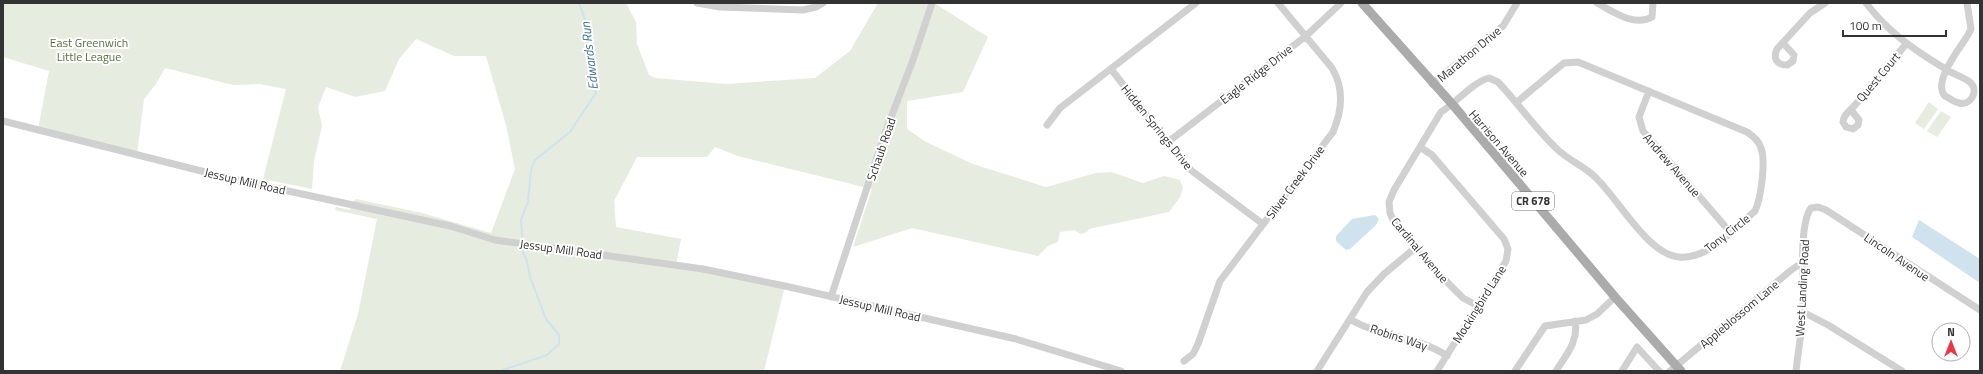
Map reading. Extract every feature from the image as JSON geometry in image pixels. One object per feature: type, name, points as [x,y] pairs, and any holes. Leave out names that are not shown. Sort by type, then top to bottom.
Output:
[{"type":"main road","name":"Harrison Avenue","points":[[1362,3],[1432,84],[1453,105],[1676,369]]},
{"type":"street","points":[[697,3],[720,7],[804,10],[816,7],[823,3]]},
{"type":"street","name":"Schaub Road","points":[[831,296],[885,133],[913,60],[932,3]]},
{"type":"street","points":[[1047,125],[1060,108],[1196,3]]},
{"type":"street","name":"Silver Creek Drive","points":[[1184,361],[1193,354],[1198,344],[1220,281],[1333,132],[1339,116],[1341,100],[1337,76],[1278,3]]},
{"type":"street","name":"Eagle Ridge Drive","points":[[1168,142],[1306,36],[1341,3]]},
{"type":"street","name":"Marathon Drive","points":[[1432,84],[1503,26],[1517,3]]},
{"type":"street","points":[[1597,3],[1623,16],[1641,21],[1652,17],[1653,3]]},
{"type":"street","points":[[1783,42],[1810,13],[1825,3]]},
{"type":"street","points":[[1866,3],[1876,16],[1906,44],[1946,70],[1971,83],[1974,93],[1969,102],[1958,103],[1942,93],[1941,82],[1946,70],[1971,29],[1967,3]]},
{"type":"street","name":"Quest Court","points":[[1851,110],[1906,44]]},
{"type":"street","name":"Tony Circle","points":[[1453,105],[1476,84],[1489,78],[1495,79],[1517,102],[1557,149],[1596,177],[1648,239],[1660,251],[1679,257],[1694,255],[1714,245],[1755,211],[1758,204],[1762,155],[1758,144],[1747,132],[1587,65],[1571,62],[1559,66],[1517,102]]},
{"type":"street","name":"Hidden Springs Drive","points":[[1111,70],[1192,171],[1263,224]]},
{"type":"street","name":"Andrew Avenue","points":[[1649,91],[1639,117],[1643,131],[1730,232]]},
{"type":"street","name":"Cardinal Avenue","points":[[1453,105],[1441,112],[1394,190],[1389,202],[1392,219],[1416,248],[1456,292],[1478,306]]},
{"type":"street","name":"Jessup Mill Road","points":[[3,121],[154,160],[450,226],[509,242],[703,269],[831,296],[1016,339],[1121,371]]},
{"type":"street","name":"Mockingbird Lane","points":[[1420,147],[1432,155],[1508,245],[1506,261],[1437,371]]},
{"type":"street","name":"West Landing Road","points":[[1796,371],[1803,312],[1805,232],[1809,211],[1814,207]]},
{"type":"street","name":"Lincoln Avenue","points":[[1814,207],[1822,207],[1980,310]]},
{"type":"street","points":[[1317,371],[1363,297],[1375,283],[1416,248]]},
{"type":"street","name":"Appleblossom Lane","points":[[1676,369],[1790,271],[1797,266],[1803,266]]},
{"type":"street","points":[[1515,371],[1545,326],[1586,320],[1596,314],[1614,297]]},
{"type":"street","points":[[1803,312],[1828,325],[1902,371]]},
{"type":"street","name":"Robins Way","points":[[1350,319],[1429,346],[1447,356]]},
{"type":"street","points":[[1556,371],[1574,341],[1576,329],[1575,321]]},
{"type":"street","points":[[1622,371],[1637,347],[1659,371]]},
{"type":"green space","name":"East Greenwich Little League","points":[[3,3],[626,3],[636,22],[637,44],[649,75],[655,78],[726,84],[815,78],[850,51],[878,3],[934,3],[988,37],[963,92],[907,101],[907,129],[926,142],[973,164],[1046,187],[1096,173],[1111,172],[1143,183],[1164,176],[1180,180],[1183,188],[1180,197],[1169,212],[1089,229],[1087,232],[1081,234],[1074,230],[1060,232],[1058,242],[1048,246],[1038,256],[912,228],[853,247],[872,189],[738,156],[715,147],[707,157],[637,157],[614,201],[616,227],[681,239],[676,265],[785,286],[764,371],[340,371],[358,314],[377,219],[335,210],[336,207],[350,210],[351,203],[356,199],[422,213],[491,233],[515,169],[506,125],[486,56],[454,56],[416,39],[399,59],[385,91],[355,97],[326,87],[318,107],[322,126],[314,161],[312,189],[263,179],[286,89],[260,84],[233,85],[165,68],[156,84],[144,99],[137,154],[38,129],[49,71],[3,57]]},
{"type":"green space","points":[[1929,102],[1938,109],[1924,129],[1915,123]]},
{"type":"green space","points":[[1941,111],[1951,117],[1937,137],[1927,131]]},
{"type":"water","points":[[1375,215],[1379,219],[1376,225],[1350,249],[1346,250],[1336,241],[1336,236],[1352,219]]},
{"type":"water","points":[[1919,220],[1980,259],[1980,283],[1912,237]]},
{"type":"waterway","name":"Edwards Run","points":[[500,371],[547,355],[559,344],[559,335],[546,319],[530,277],[527,261],[523,252],[521,220],[528,202],[531,170],[535,160],[570,132],[596,93],[588,49],[588,27],[579,3]]}]
